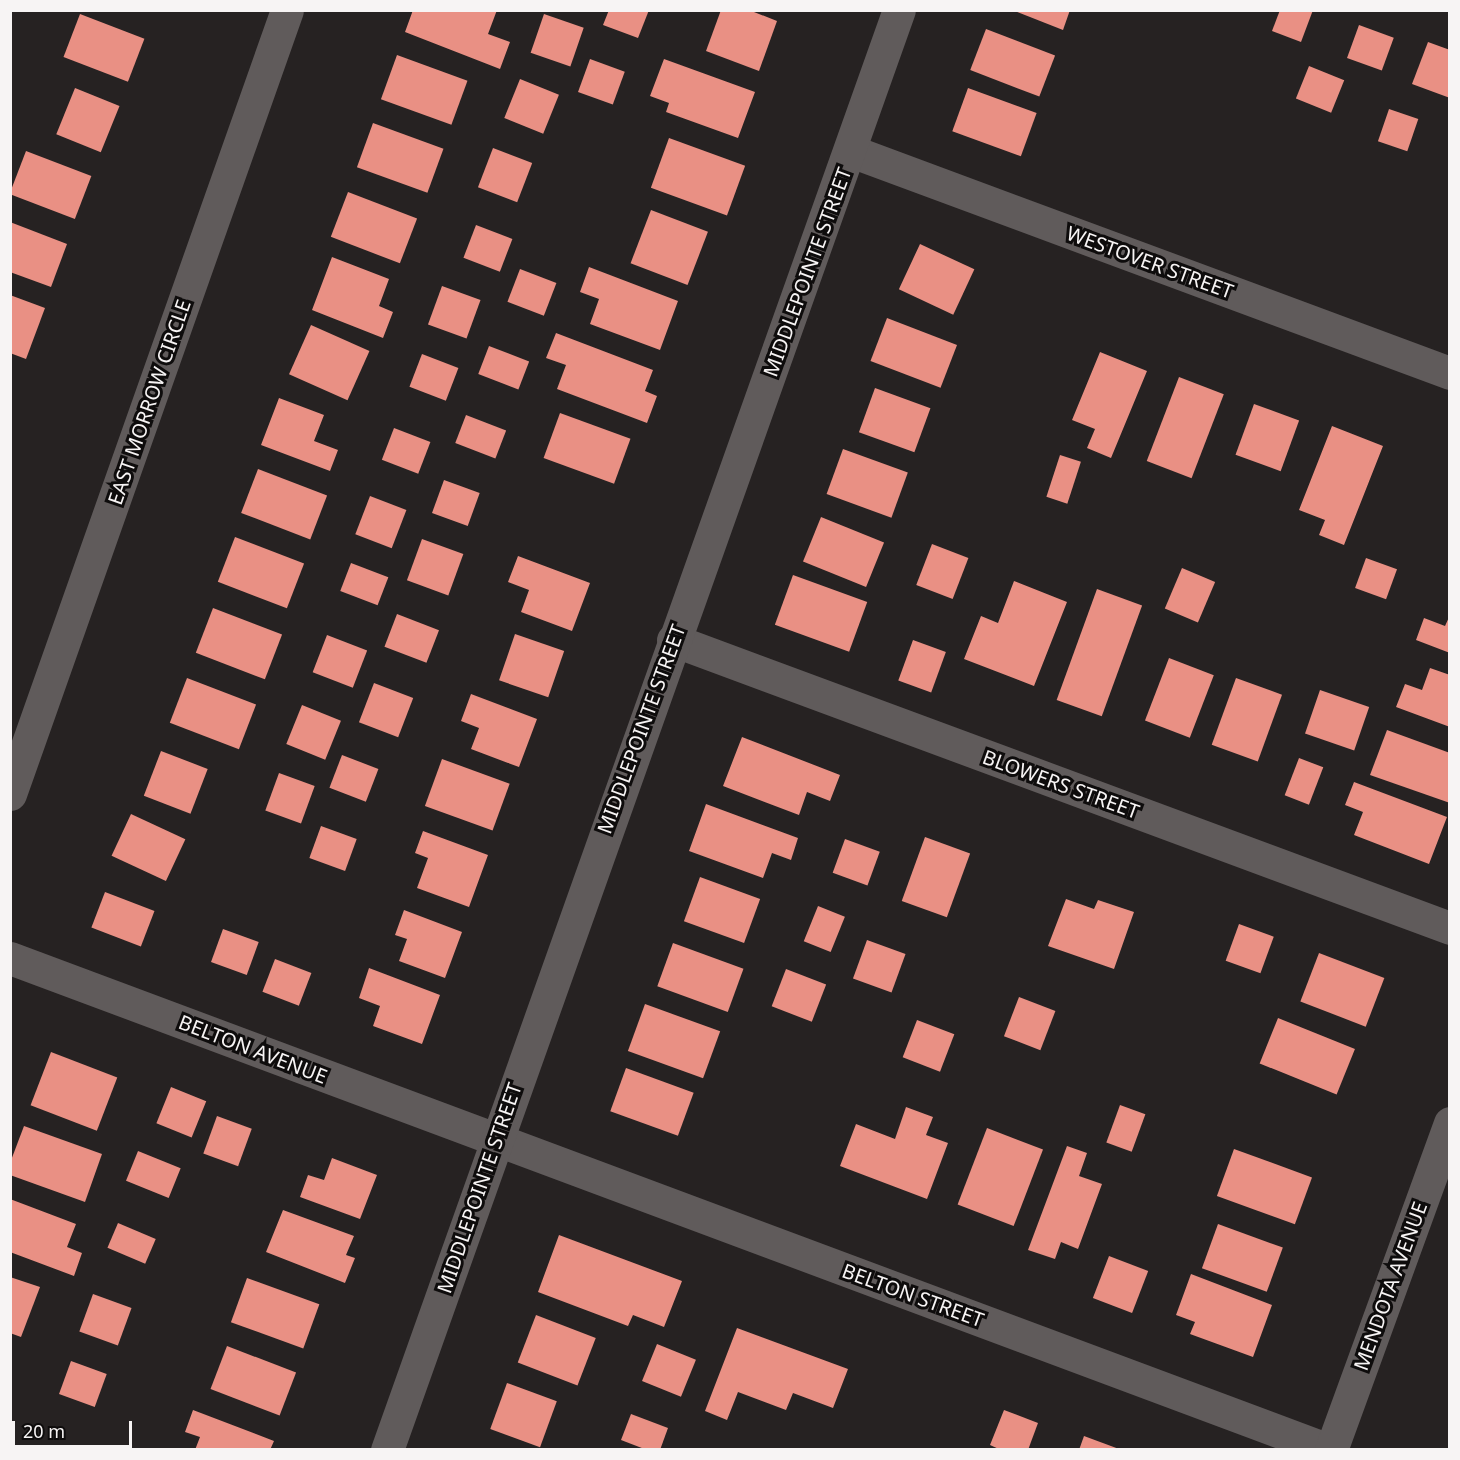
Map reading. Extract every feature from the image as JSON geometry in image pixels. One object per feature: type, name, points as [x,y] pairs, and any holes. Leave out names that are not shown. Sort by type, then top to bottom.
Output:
[{"type":"street","name":"EAST MORROW CIRCLE","points":[[10,794],[287,10]]},
{"type":"street","name":"MIDDLEPOINTE STREET","points":[[387,1449],[673,640],[851,151],[899,10]]},
{"type":"street","name":"WESTOVER STREET","points":[[851,151],[1449,373]]},
{"type":"street","name":"BLOWERS STREET","points":[[673,640],[1449,928]]},
{"type":"street","name":"BELTON AVENUE","points":[[10,958],[496,1140]]},
{"type":"street","name":"MENDOTA AVENUE","points":[[1330,1449],[1449,1123]]},
{"type":"street","name":"BELTON STREET","points":[[496,1140],[1330,1449]]},
{"type":"building","points":[[413,10],[497,10],[488,34],[510,42],[500,69],[405,32]]},
{"type":"building","points":[[609,10],[649,10],[638,38],[603,25]]},
{"type":"building","points":[[721,10],[749,10],[777,21],[759,71],[706,51]]},
{"type":"building","points":[[1012,10],[1070,10],[1063,30]]},
{"type":"building","points":[[1280,10],[1313,10],[1301,42],[1272,31]]},
{"type":"building","points":[[80,14],[144,39],[128,82],[64,57]]},
{"type":"building","points":[[544,14],[584,28],[570,66],[531,53]]},
{"type":"building","points":[[1359,25],[1394,38],[1382,71],[1347,58]]},
{"type":"building","points":[[986,29],[1055,56],[1039,97],[970,70]]},
{"type":"building","points":[[1428,42],[1450,50],[1450,98],[1412,84]]},
{"type":"building","points":[[397,55],[467,81],[451,125],[381,99]]},
{"type":"building","points":[[590,59],[625,72],[613,105],[578,92]]},
{"type":"building","points":[[664,59],[755,92],[738,138],[666,112],[669,103],[650,96]]},
{"type":"building","points":[[1309,66],[1344,80],[1331,113],[1296,98]]},
{"type":"building","points":[[520,79],[559,95],[543,134],[504,118]]},
{"type":"building","points":[[75,88],[120,106],[101,152],[56,134]]},
{"type":"building","points":[[968,88],[1037,113],[1021,156],[952,131]]},
{"type":"building","points":[[1389,109],[1418,119],[1407,151],[1378,141]]},
{"type":"building","points":[[373,123],[443,149],[427,193],[357,167]]},
{"type":"building","points":[[669,138],[745,166],[727,216],[651,188]]},
{"type":"building","points":[[493,148],[532,163],[517,202],[478,187]]},
{"type":"building","points":[[26,151],[91,176],[75,219],[10,194]]},
{"type":"building","points":[[348,192],[417,219],[400,263],[331,237]]},
{"type":"building","points":[[651,210],[708,232],[688,285],[631,263]]},
{"type":"building","points":[[10,222],[67,244],[51,287],[10,272]]},
{"type":"building","points":[[476,225],[512,239],[500,272],[463,258]]},
{"type":"building","points":[[920,244],[974,269],[953,315],[899,289]]},
{"type":"building","points":[[332,257],[389,279],[379,306],[393,312],[383,338],[312,310]]},
{"type":"building","points":[[589,267],[678,301],[660,350],[590,324],[599,299],[580,292]]},
{"type":"building","points":[[520,269],[556,283],[544,316],[507,302]]},
{"type":"building","points":[[442,286],[481,300],[467,339],[428,325]]},
{"type":"building","points":[[10,295],[45,308],[26,359],[10,353]]},
{"type":"building","points":[[887,318],[957,345],[941,388],[871,361]]},
{"type":"building","points":[[311,325],[369,351],[348,400],[289,374]]},
{"type":"building","points":[[556,333],[653,370],[645,391],[657,396],[647,423],[557,389],[566,365],[546,358]]},
{"type":"building","points":[[489,346],[529,361],[518,389],[478,374]]},
{"type":"building","points":[[1100,352],[1147,371],[1111,458],[1087,448],[1095,429],[1072,420]]},
{"type":"building","points":[[422,354],[458,368],[446,401],[409,387]]},
{"type":"building","points":[[1179,377],[1224,394],[1192,478],[1147,461]]},
{"type":"building","points":[[875,388],[930,408],[914,452],[859,432]]},
{"type":"building","points":[[279,398],[324,415],[314,441],[338,450],[330,471],[261,445]]},
{"type":"building","points":[[1254,404],[1299,420],[1281,471],[1236,455]]},
{"type":"building","points":[[560,413],[630,439],[614,484],[544,458]]},
{"type":"building","points":[[466,415],[506,430],[495,458],[455,443]]},
{"type":"building","points":[[1332,426],[1383,446],[1344,545],[1319,535],[1325,520],[1299,510]]},
{"type":"building","points":[[394,428],[430,442],[418,474],[382,460]]},
{"type":"building","points":[[843,449],[908,473],[891,518],[827,494]]},
{"type":"building","points":[[1060,455],[1081,462],[1067,504],[1046,497]]},
{"type":"building","points":[[258,469],[327,496],[310,539],[241,513]]},
{"type":"building","points":[[444,480],[480,493],[468,526],[432,513]]},
{"type":"building","points":[[370,496],[406,510],[392,548],[355,534]]},
{"type":"building","points":[[821,517],[884,542],[866,587],[803,562]]},
{"type":"building","points":[[235,537],[304,564],[287,608],[218,582]]},
{"type":"building","points":[[422,539],[463,554],[448,595],[407,580]]},
{"type":"building","points":[[932,544],[968,558],[953,599],[916,585]]},
{"type":"building","points":[[518,556],[590,583],[572,631],[521,612],[529,590],[508,582]]},
{"type":"building","points":[[1366,558],[1397,569],[1386,599],[1355,588]]},
{"type":"building","points":[[351,563],[388,577],[378,605],[340,591]]},
{"type":"building","points":[[1182,568],[1215,582],[1198,623],[1165,609]]},
{"type":"building","points":[[793,575],[867,602],[849,652],[775,625]]},
{"type":"building","points":[[1014,581],[1067,602],[1034,686],[964,659],[981,616],[998,623]]},
{"type":"building","points":[[1097,589],[1142,605],[1102,716],[1057,700]]},
{"type":"building","points":[[213,608],[282,635],[265,679],[196,653]]},
{"type":"building","points":[[397,614],[439,630],[426,663],[384,647]]},
{"type":"building","points":[[1450,615],[1450,653],[1416,640],[1424,618],[1445,626]]},
{"type":"building","points":[[515,634],[564,651],[548,697],[499,680]]},
{"type":"building","points":[[327,635],[367,650],[353,688],[313,672]]},
{"type":"building","points":[[913,640],[946,652],[931,692],[898,680]]},
{"type":"building","points":[[1169,658],[1214,675],[1190,738],[1145,721]]},
{"type":"building","points":[[1430,668],[1450,675],[1450,727],[1396,707],[1405,684],[1422,690]]},
{"type":"building","points":[[187,678],[256,705],[239,749],[170,723]]},
{"type":"building","points":[[1236,678],[1282,695],[1258,761],[1212,745]]},
{"type":"building","points":[[374,683],[413,698],[398,737],[359,722]]},
{"type":"building","points":[[1320,690],[1369,707],[1354,750],[1305,733]]},
{"type":"building","points":[[471,694],[537,719],[519,767],[471,749],[479,728],[461,721]]},
{"type":"building","points":[[302,705],[341,721],[325,760],[286,744]]},
{"type":"building","points":[[1387,730],[1450,753],[1450,803],[1370,775]]},
{"type":"building","points":[[742,737],[840,775],[830,801],[807,792],[799,815],[723,786]]},
{"type":"building","points":[[161,751],[208,769],[190,814],[144,796]]},
{"type":"building","points":[[342,755],[378,769],[366,802],[329,788]]},
{"type":"building","points":[[1299,758],[1323,767],[1309,805],[1285,795]]},
{"type":"building","points":[[442,759],[510,784],[493,831],[425,806]]},
{"type":"building","points":[[279,773],[315,786],[301,824],[265,811]]},
{"type":"building","points":[[1354,782],[1447,817],[1429,864],[1354,835],[1363,812],[1345,805]]},
{"type":"building","points":[[706,804],[798,838],[791,860],[772,853],[763,878],[689,851]]},
{"type":"building","points":[[131,814],[185,839],[166,881],[112,856]]},
{"type":"building","points":[[321,826],[357,839],[345,871],[309,858]]},
{"type":"building","points":[[423,831],[488,855],[469,907],[417,888],[428,858],[415,853]]},
{"type":"building","points":[[925,837],[970,853],[947,917],[902,901]]},
{"type":"building","points":[[845,839],[880,852],[867,885],[833,873]]},
{"type":"building","points":[[700,877],[760,899],[744,943],[684,921]]},
{"type":"building","points":[[105,892],[154,911],[141,946],[91,927]]},
{"type":"building","points":[[1066,899],[1094,909],[1098,900],[1134,912],[1114,969],[1048,946]]},
{"type":"building","points":[[818,906],[845,917],[831,952],[804,941]]},
{"type":"building","points":[[404,910],[462,932],[445,978],[399,961],[407,939],[395,935]]},
{"type":"building","points":[[1239,924],[1274,937],[1260,973],[1226,961]]},
{"type":"building","points":[[223,929],[259,942],[247,975],[211,962]]},
{"type":"building","points":[[867,940],[906,954],[892,993],[853,979]]},
{"type":"building","points":[[673,943],[743,969],[728,1012],[657,986]]},
{"type":"building","points":[[1319,953],[1384,978],[1366,1027],[1300,1002]]},
{"type":"building","points":[[275,959],[311,973],[299,1006],[262,992]]},
{"type":"building","points":[[369,968],[440,995],[422,1044],[373,1026],[380,1006],[359,998]]},
{"type":"building","points":[[786,969],[826,984],[812,1022],[772,1006]]},
{"type":"building","points":[[1019,997],[1055,1011],[1040,1050],[1004,1036]]},
{"type":"building","points":[[645,1004],[720,1031],[703,1078],[628,1051]]},
{"type":"building","points":[[1278,1018],[1355,1049],[1337,1095],[1260,1063]]},
{"type":"building","points":[[917,1020],[954,1034],[940,1072],[903,1057]]},
{"type":"building","points":[[51,1052],[117,1077],[97,1131],[31,1105]]},
{"type":"building","points":[[626,1068],[694,1093],[678,1136],[610,1111]]},
{"type":"building","points":[[171,1087],[206,1101],[192,1137],[156,1123]]},
{"type":"building","points":[[1120,1105],[1145,1114],[1132,1152],[1106,1143]]},
{"type":"building","points":[[906,1107],[933,1117],[926,1135],[948,1143],[927,1199],[840,1166],[856,1124],[895,1139]]},
{"type":"building","points":[[217,1116],[252,1129],[238,1166],[203,1154]]},
{"type":"building","points":[[24,1126],[102,1154],[85,1202],[10,1175],[10,1163]]},
{"type":"building","points":[[987,1128],[1043,1150],[1014,1226],[958,1205]]},
{"type":"building","points":[[1067,1146],[1087,1153],[1079,1176],[1102,1184],[1078,1249],[1061,1242],[1055,1259],[1028,1250]]},
{"type":"building","points":[[1234,1149],[1312,1177],[1295,1224],[1217,1196]]},
{"type":"building","points":[[138,1151],[181,1168],[169,1198],[126,1181]]},
{"type":"building","points":[[332,1158],[377,1175],[360,1219],[300,1197],[308,1175],[324,1180]]},
{"type":"building","points":[[10,1199],[76,1224],[67,1247],[82,1253],[74,1276],[10,1252]]},
{"type":"building","points":[[283,1210],[354,1236],[346,1255],[355,1258],[345,1283],[266,1252]]},
{"type":"building","points":[[118,1223],[156,1239],[145,1264],[107,1248]]},
{"type":"building","points":[[1218,1224],[1283,1248],[1267,1292],[1202,1268]]},
{"type":"building","points":[[559,1235],[682,1281],[664,1327],[633,1315],[628,1326],[538,1292]]},
{"type":"building","points":[[1109,1256],[1148,1271],[1132,1313],[1093,1298]]},
{"type":"building","points":[[1191,1274],[1272,1305],[1253,1357],[1190,1334],[1195,1322],[1176,1315]]},
{"type":"building","points":[[10,1277],[40,1287],[21,1337],[10,1333]]},
{"type":"building","points":[[247,1278],[319,1304],[303,1349],[231,1322]]},
{"type":"building","points":[[93,1294],[132,1308],[118,1346],[79,1332]]},
{"type":"building","points":[[536,1315],[596,1338],[577,1386],[518,1363]]},
{"type":"building","points":[[737,1328],[848,1369],[833,1408],[793,1393],[786,1410],[738,1392],[727,1420],[705,1411]]},
{"type":"building","points":[[657,1344],[696,1360],[681,1397],[642,1381]]},
{"type":"building","points":[[227,1346],[296,1373],[280,1415],[211,1389]]},
{"type":"building","points":[[71,1361],[107,1374],[95,1407],[59,1394]]},
{"type":"building","points":[[507,1383],[557,1401],[540,1447],[490,1429]]},
{"type":"building","points":[[193,1410],[274,1441],[270,1450],[195,1450],[200,1437],[185,1432]]},
{"type":"building","points":[[1004,1410],[1038,1423],[1028,1450],[1001,1450],[990,1445]]},
{"type":"building","points":[[631,1414],[668,1428],[660,1450],[647,1450],[621,1440]]},
{"type":"building","points":[[1084,1436],[1119,1449],[1119,1450],[1079,1450]]}]
